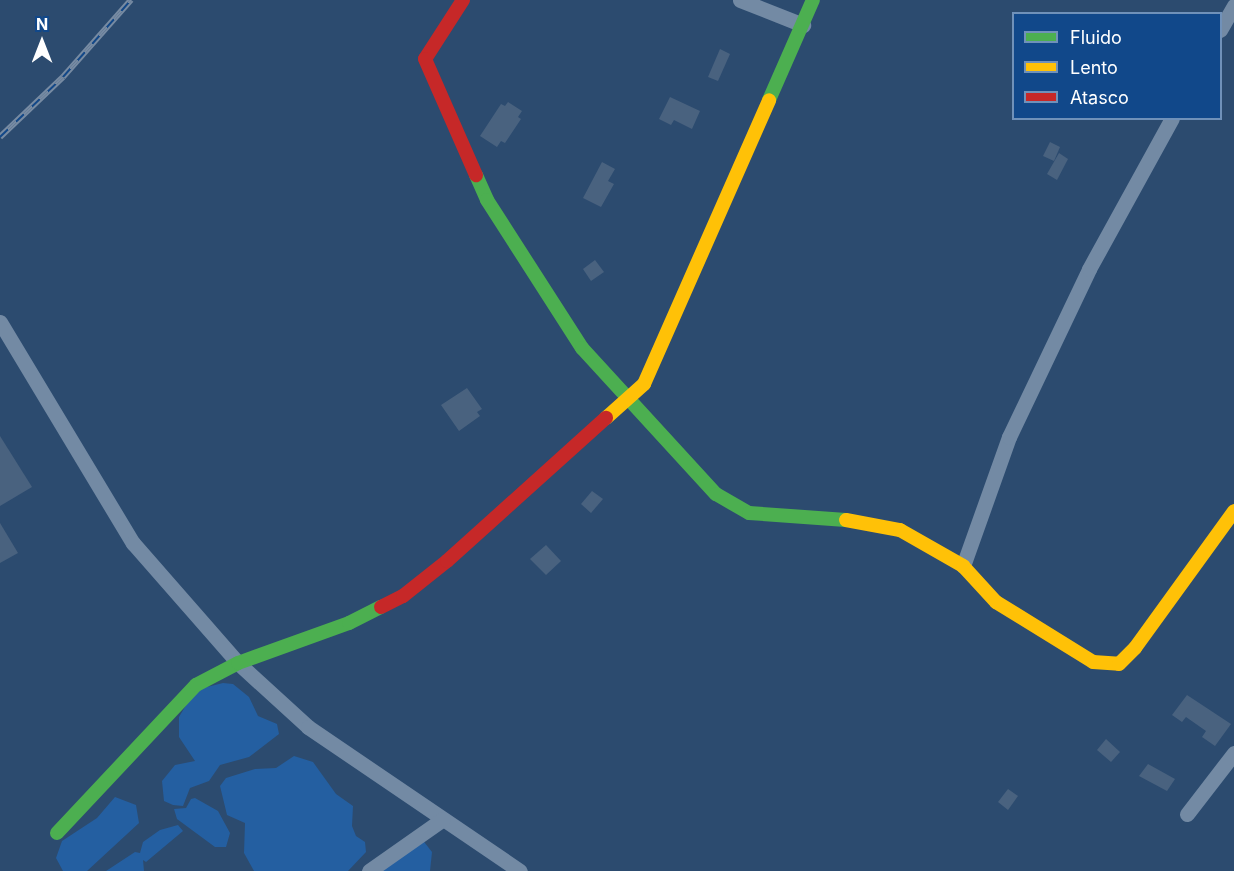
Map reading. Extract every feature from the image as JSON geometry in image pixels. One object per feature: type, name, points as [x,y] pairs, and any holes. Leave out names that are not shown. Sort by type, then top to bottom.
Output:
[{"type":"street","points":[[463,0],[425,59],[487,200],[582,348],[627,401],[717,494],[749,513],[866,522],[900,530],[963,566],[996,602],[1093,662],[1119,664],[1134,648],[1234,511]]},
{"type":"street","points":[[740,0],[803,25]]},
{"type":"street","points":[[57,833],[196,685],[238,663],[349,623],[403,596],[644,384],[813,0]]},
{"type":"street","points":[[1222,28],[1234,6]]},
{"type":"street","points":[[963,566],[1014,426],[1089,268],[1171,120]]},
{"type":"street","points":[[0,322],[133,543],[238,663],[308,728],[520,871]]},
{"type":"street","points":[[1187,814],[1234,753]]},
{"type":"street","points":[[369,871],[443,819]]},
{"type":"shaded area","points":[[223,683],[233,684],[249,697],[258,716],[277,724],[279,734],[249,757],[220,765],[209,781],[190,788],[183,806],[164,801],[162,781],[175,765],[195,761],[179,737],[179,717],[195,690]]},
{"type":"shaded area","points":[[294,756],[313,762],[336,794],[353,806],[352,826],[356,836],[365,842],[366,852],[348,871],[254,871],[244,853],[245,823],[227,815],[220,786],[226,778],[255,769],[276,768]]},
{"type":"shaded area","points":[[115,797],[136,805],[139,823],[87,871],[63,871],[56,858],[62,841],[97,818]]},
{"type":"shaded area","points":[[195,798],[218,811],[230,833],[226,847],[215,847],[177,819],[174,809],[186,808],[191,799]]},
{"type":"shaded area","points":[[178,825],[183,831],[146,862],[143,860],[144,871],[106,871],[135,852],[140,853],[143,842],[160,830]]},
{"type":"shaded area","points":[[421,838],[432,852],[430,871],[367,871]]},
{"type":"building","points":[[720,49],[730,54],[718,81],[708,77]]},
{"type":"building","points":[[670,97],[700,111],[692,129],[674,120],[671,125],[659,119]]},
{"type":"building","points":[[508,102],[522,111],[518,117],[521,119],[505,143],[501,141],[497,147],[480,136],[501,104],[505,106]]},
{"type":"building","points":[[1050,142],[1060,147],[1054,161],[1043,156]]},
{"type":"building","points":[[1059,153],[1068,159],[1057,180],[1047,174]]},
{"type":"building","points":[[602,162],[615,169],[608,181],[614,184],[601,207],[583,198]]},
{"type":"building","points":[[595,260],[604,272],[591,281],[583,269]]},
{"type":"building","points":[[467,388],[482,409],[477,412],[480,416],[459,431],[441,405]]},
{"type":"building","points":[[0,436],[32,487],[0,506]]},
{"type":"building","points":[[592,491],[603,499],[591,513],[581,504]]},
{"type":"building","points":[[0,523],[18,553],[0,563]]},
{"type":"building","points":[[546,545],[561,561],[546,575],[530,559]]},
{"type":"building","points":[[1187,695],[1231,724],[1215,746],[1202,737],[1206,731],[1186,717],[1182,722],[1172,715]]},
{"type":"building","points":[[1106,739],[1120,752],[1111,762],[1097,750]]},
{"type":"building","points":[[1148,764],[1175,779],[1167,791],[1139,776]]},
{"type":"building","points":[[1008,789],[1018,796],[1008,810],[998,802]]},
{"type":"railway","points":[[0,137],[63,77],[131,0]]},
{"type":"traffic: fast","points":[[769,100],[813,0]]},
{"type":"traffic: fast","points":[[476,175],[487,200],[582,348],[716,494],[749,513],[846,520]]},
{"type":"traffic: fast","points":[[57,833],[196,685],[238,663],[349,623],[381,607]]},
{"type":"traffic: slow","points":[[606,418],[644,384],[769,100]]},
{"type":"traffic: slow","points":[[846,520],[900,530],[963,566],[996,602],[1093,662],[1119,664],[1135,648],[1234,511]]},
{"type":"traffic: jam","points":[[463,0],[425,59],[476,175]]},
{"type":"traffic: jam","points":[[381,607],[403,596],[447,561],[606,418]]}]
